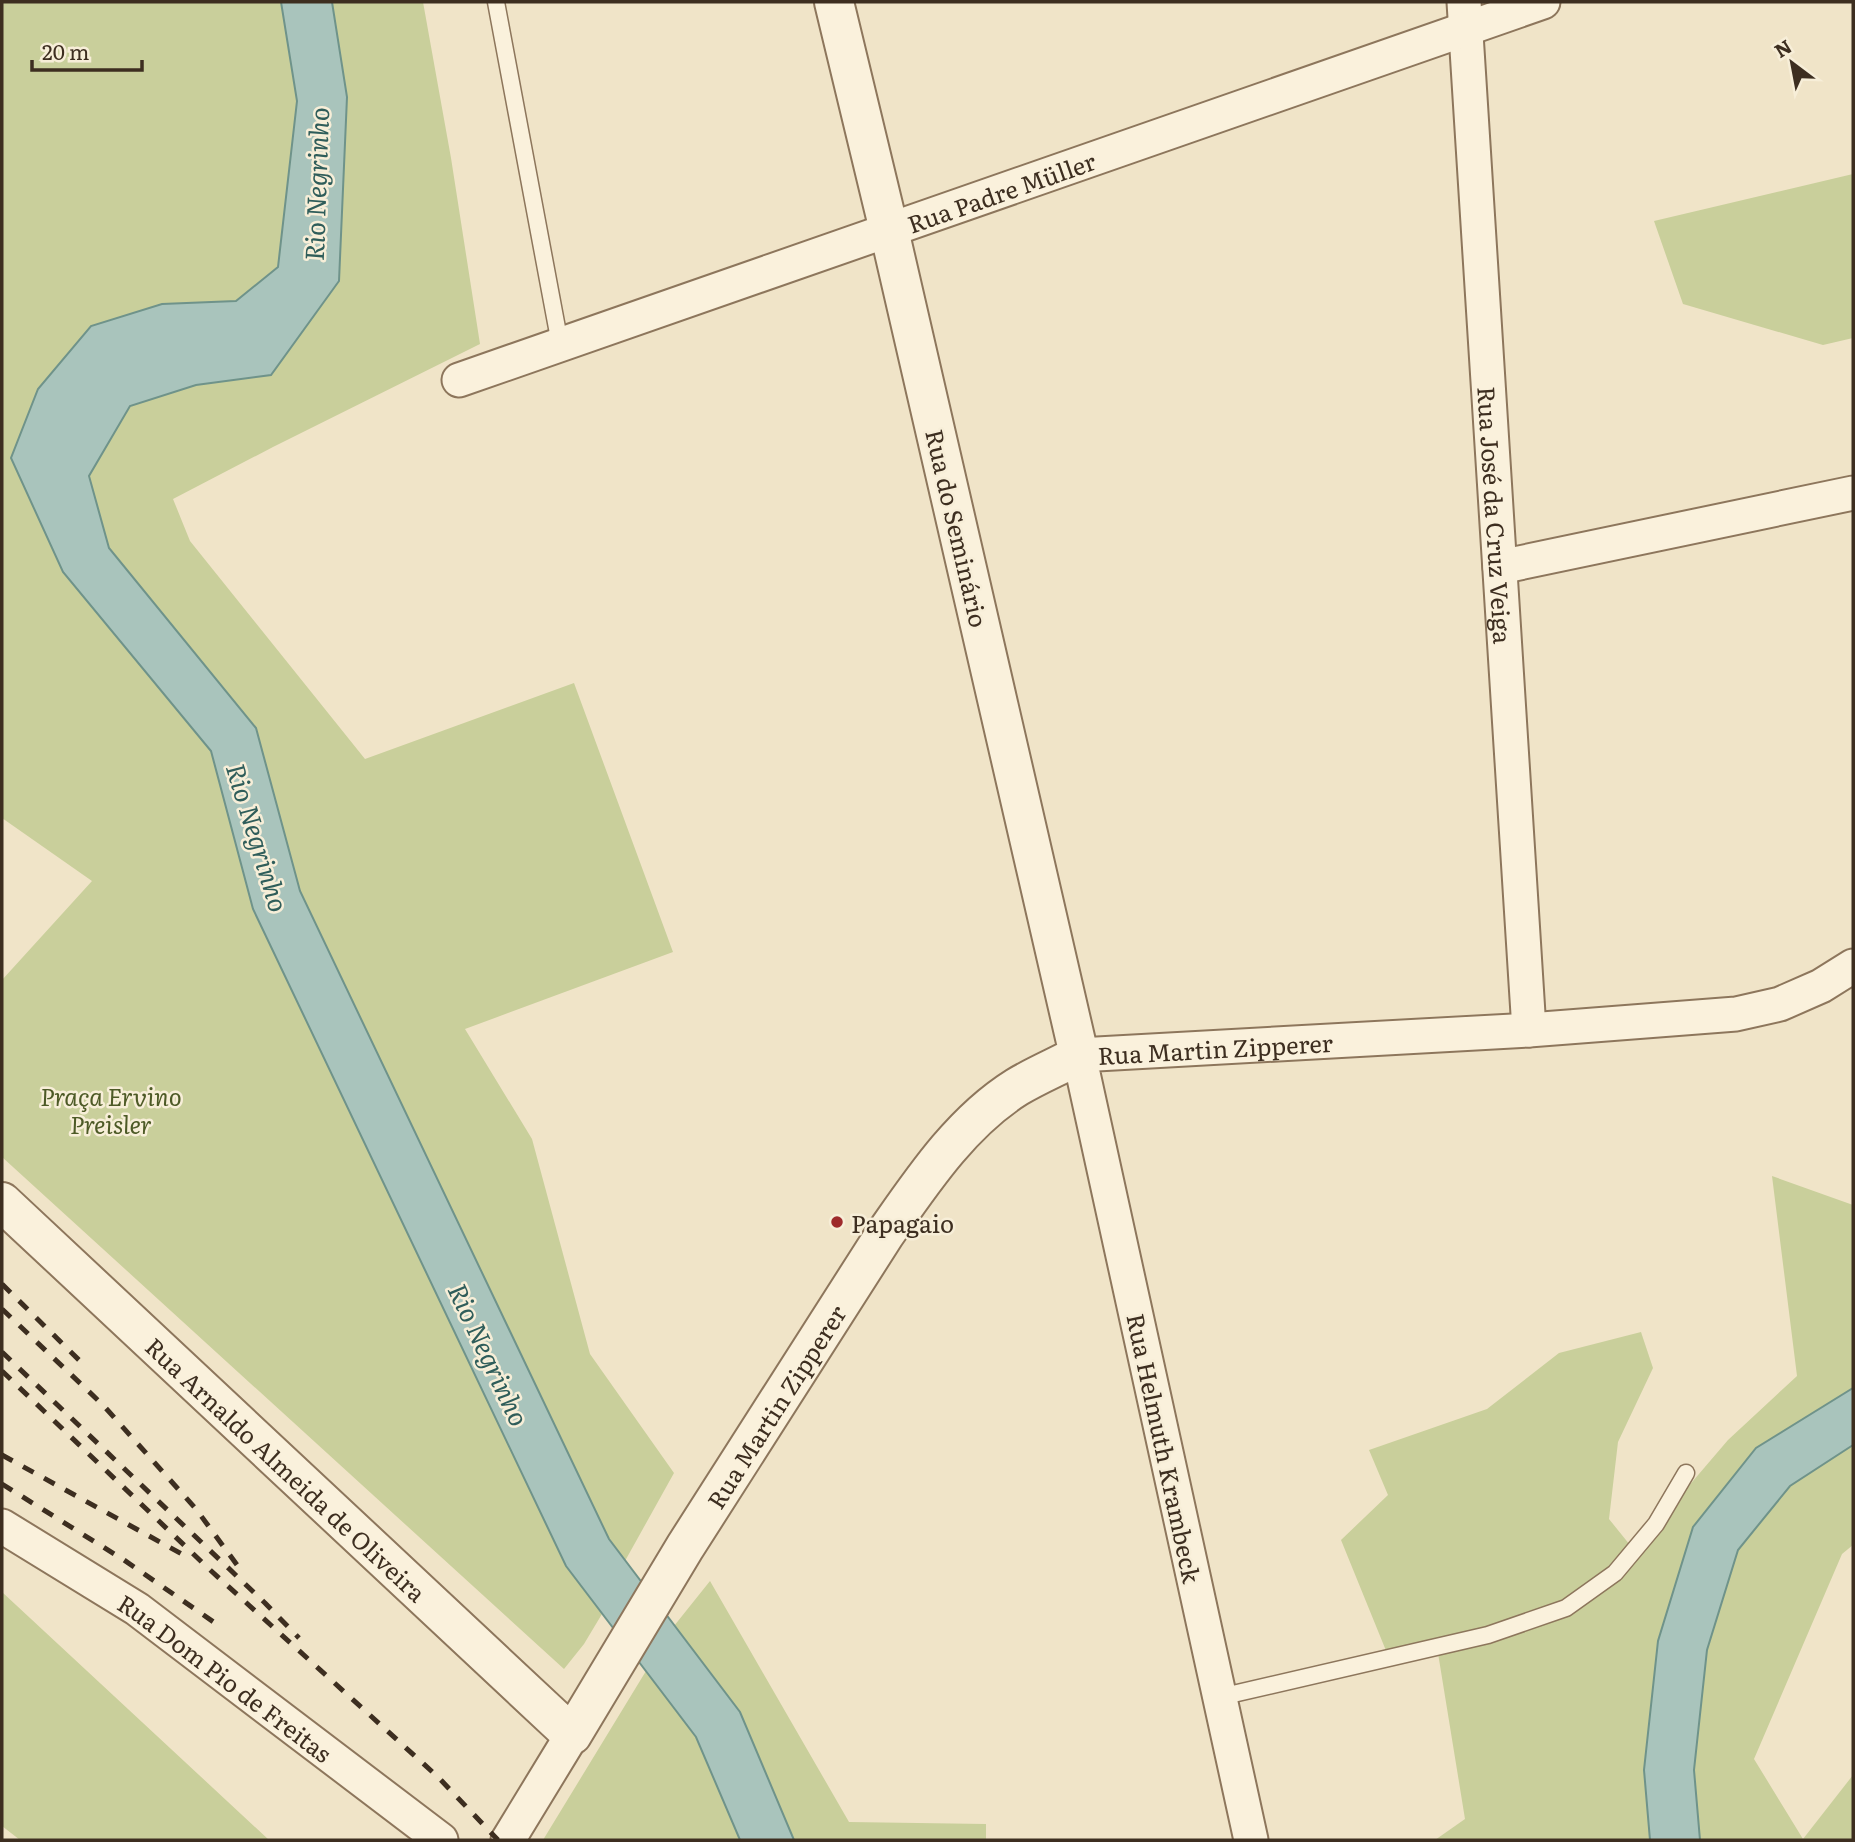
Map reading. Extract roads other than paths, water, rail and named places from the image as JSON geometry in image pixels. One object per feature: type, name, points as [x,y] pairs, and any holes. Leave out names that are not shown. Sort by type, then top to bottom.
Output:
[{"type":"street","name":"Rua do Seminário","points":[[834,2],[1079,1055]]},
{"type":"street","name":"Rua Padre Müller","points":[[458,380],[888,230],[1465,15],[1542,2]]},
{"type":"street","name":"Rua José da Cruz Veiga","points":[[1465,15],[1529,1030]]},
{"type":"street","points":[[1500,567],[1853,493]]},
{"type":"street","name":"Rua Martin Zipperer","points":[[572,1735],[685,1547],[885,1234],[954,1143],[982,1115],[1017,1088],[1079,1055],[1529,1030],[1736,1014],[1780,1004],[1821,986],[1853,966]]},
{"type":"street","name":"Rua Helmuth Krambeck","points":[[1079,1055],[1251,1840]]},
{"type":"street","name":"Rua Arnaldo Almeida de Oliveira","points":[[2,1202],[572,1735]]},
{"type":"street","name":"Rua Dom Pio de Freitas","points":[[2,1527],[75,1570],[166,1630],[441,1840]]},
{"type":"street","points":[[508,1840],[572,1735]]},
{"type":"lane","points":[[496,2],[561,344]]},
{"type":"lane","points":[[1220,1697],[1488,1635],[1566,1608],[1615,1573],[1656,1524],[1686,1473]]},
{"type":"water","name":"Rio Negrinho","points":[[281,2],[332,2],[347,97],[339,281],[271,375],[196,385],[130,406],[89,476],[109,548],[256,728],[300,891],[609,1539],[740,1712],[794,1840],[740,1840],[696,1737],[566,1566],[253,909],[211,751],[63,572],[11,458],[38,389],[91,326],[162,304],[236,301],[278,267],[297,101]]},
{"type":"water","points":[[1853,1388],[1853,1445],[1790,1486],[1738,1550],[1707,1650],[1694,1770],[1700,1840],[1650,1840],[1644,1770],[1658,1641],[1693,1527],[1756,1448]]},
{"type":"railway","points":[[2,1284],[82,1363]]},
{"type":"railway","points":[[2,1309],[103,1405],[196,1509],[240,1569]]},
{"type":"railway","points":[[2,1352],[299,1638]]},
{"type":"railway","points":[[2,1371],[208,1568],[438,1777],[498,1840]]},
{"type":"railway","points":[[2,1455],[189,1558]]},
{"type":"railway","points":[[2,1484],[124,1560],[218,1625]]},
{"type":"place","name":"Papagaio","points":[[837,1222]]},
{"type":"park label","name":"Praça Ervino Preisler","points":[[111,1109]]}]
